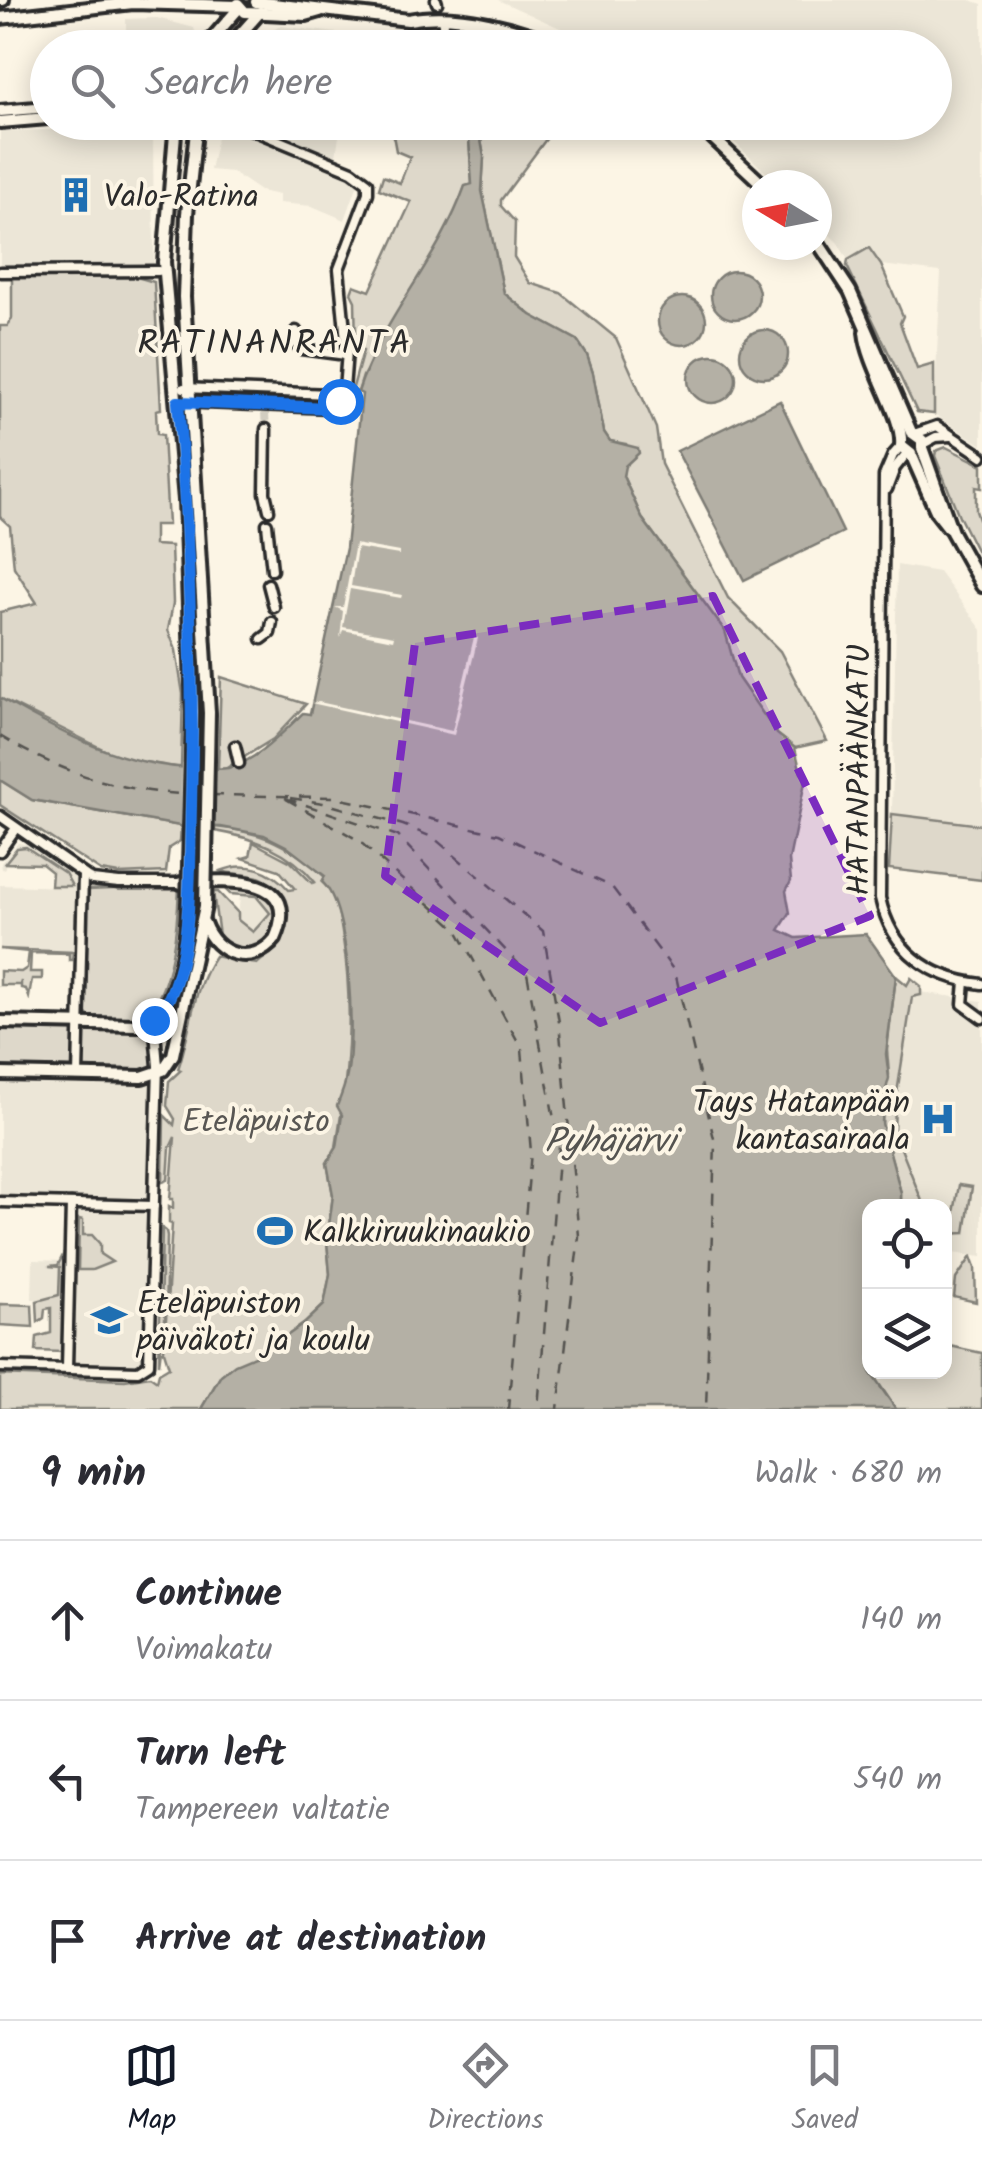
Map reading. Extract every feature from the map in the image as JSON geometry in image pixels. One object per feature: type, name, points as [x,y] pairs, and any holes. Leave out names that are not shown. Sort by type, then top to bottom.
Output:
[{"type":"main road","points":[[0,18],[132,3],[307,6],[321,11],[408,20],[448,19],[511,30]]},
{"type":"main road","points":[[223,30],[248,6]]},
{"type":"main road","points":[[235,30],[248,6]]},
{"type":"main road","points":[[0,111],[30,108]]},
{"type":"main road","points":[[0,122],[30,120]]},
{"type":"main road","points":[[0,1022],[141,1024],[154,1020],[164,1007],[186,933],[193,639],[177,388],[164,262],[174,140]]},
{"type":"main road","points":[[0,1074],[142,1078],[158,1074],[173,1054],[204,912],[209,713],[184,268],[195,140]]},
{"type":"main road","points":[[715,140],[746,170]]},
{"type":"main road","points":[[831,260],[864,322],[952,532],[982,586]]},
{"type":"main road","points":[[181,882],[257,884],[276,900],[281,922],[277,936],[267,948],[246,956],[216,944],[208,934],[204,912]]},
{"type":"street","points":[[448,19],[448,30]]},
{"type":"street","points":[[178,402],[265,409],[330,408],[340,401],[346,355],[339,269],[368,193],[368,183],[352,171],[277,140]]},
{"type":"street","points":[[0,272],[158,270]]},
{"type":"street","points":[[296,331],[296,345],[301,349],[346,355]]},
{"type":"street","points":[[177,388],[330,394],[344,390]]},
{"type":"street","points":[[265,409],[266,391]]},
{"type":"street","points":[[266,429],[265,493],[269,510]]},
{"type":"street","points":[[912,444],[950,436],[982,456]]},
{"type":"street","name":"HATANPÄÄNKATU","points":[[912,444],[886,466],[880,898],[890,927],[913,957],[934,973],[982,984]]},
{"type":"street","points":[[266,524],[272,570]]},
{"type":"street","points":[[268,584],[274,607]]},
{"type":"street","points":[[262,639],[270,633],[272,622]]},
{"type":"street","points":[[236,746],[239,763]]},
{"type":"street","points":[[0,816],[83,874],[106,883],[181,882]]},
{"type":"street","points":[[0,851],[16,828]]},
{"type":"street","points":[[78,1076],[83,874]]},
{"type":"street","points":[[965,982],[963,1004],[982,1018]]},
{"type":"street","points":[[0,1367],[138,1371],[149,1364],[158,1074],[154,1020]]},
{"type":"street","points":[[0,1202],[154,1206]]},
{"type":"street","points":[[68,1368],[72,1204]]},
{"type":"highlighted area","points":[[713,596],[870,916],[600,1023],[385,876],[415,643]]},
{"type":"shaded area","points":[[498,0],[970,0],[982,4],[982,445],[934,414],[941,272],[881,265],[869,249],[848,260],[832,237],[832,170],[763,170],[732,140],[952,140],[952,30],[564,30]]},
{"type":"shaded area","points":[[157,18],[195,30],[126,30],[126,19]]},
{"type":"shaded area","points":[[280,26],[312,30],[274,30]]},
{"type":"shaded area","name":"Valo-Ratina","points":[[30,130],[30,140],[153,140],[154,264],[0,267],[0,131]]},
{"type":"shaded area","points":[[216,140],[261,140],[359,181],[345,220],[312,206],[279,203],[279,195],[260,191],[232,172],[210,170]]},
{"type":"shaded area","points":[[296,140],[338,140],[336,156]]},
{"type":"shaded area","points":[[897,565],[939,572],[982,630],[982,825],[892,814]]},
{"type":"shaded area","points":[[18,843],[31,845],[76,880],[77,953],[0,951],[0,885],[71,887],[26,847],[16,850],[5,863],[5,870],[2,869],[1,863]]},
{"type":"shaded area","points":[[240,895],[256,896],[270,913],[253,933],[238,920]]},
{"type":"shaded area","name":"Tays Hatanpään kantasairaala","points":[[913,991],[982,1001],[982,1257],[952,1253],[952,1199],[921,1199],[894,1131]]},
{"type":"shaded area","points":[[0,1079],[152,1083],[150,1200],[0,1198]]},
{"type":"shaded area","name":"Eteläpuiston päiväkoti ja koulu","points":[[74,1209],[144,1210],[150,1214],[146,1357],[142,1365],[74,1365],[70,1358]]},
{"type":"shaded area","points":[[33,1260],[68,1261],[67,1300],[32,1299]]},
{"type":"green space","points":[[394,140],[469,140],[472,184],[465,187],[452,224],[363,376],[358,392],[352,391],[363,351],[356,345],[355,301],[351,293],[354,285],[370,291],[411,202],[379,189],[383,176],[400,183],[410,157],[396,151]]},
{"type":"green space","points":[[481,140],[545,140],[501,200],[501,206],[515,222],[514,257],[530,283],[561,293],[616,338],[656,428],[661,464],[728,598],[780,651],[827,741],[795,748],[777,734],[738,678],[725,631],[642,518],[623,476],[626,444],[610,441],[604,432],[587,355],[577,340],[531,315],[504,293],[482,191]]},
{"type":"green space","points":[[869,248],[881,265],[903,316],[900,323],[917,369],[934,364],[934,414],[917,412],[847,266],[848,260]]},
{"type":"green space","points":[[12,275],[130,275],[154,282],[161,409],[156,410],[157,434],[163,435],[168,525],[154,525],[154,545],[171,546],[173,603],[168,630],[176,650],[183,694],[181,768],[121,758],[0,698],[0,612],[37,603],[14,567],[10,526],[0,517],[0,326],[8,326],[12,318]]},
{"type":"green space","points":[[946,447],[982,465],[982,488],[976,487],[976,511],[982,528],[982,562],[935,456],[936,451]]},
{"type":"green space","points":[[221,677],[306,704],[273,739],[225,769],[218,769]]},
{"type":"green space","points":[[0,780],[32,800],[181,826],[180,841],[169,848],[166,872],[101,871],[0,805]]},
{"type":"green space","points":[[892,814],[982,825],[982,880],[889,869]]},
{"type":"green space","name":"Eteläpuisto","points":[[215,827],[261,836],[300,856],[325,877],[322,882],[332,894],[339,916],[348,991],[348,1043],[336,1147],[327,1163],[333,1195],[327,1241],[330,1274],[324,1305],[264,1352],[221,1375],[201,1409],[0,1409],[0,1375],[125,1380],[150,1376],[157,1381],[159,1373],[169,1367],[164,1351],[175,1137],[170,1148],[168,1180],[163,1182],[164,1115],[174,1125],[175,1119],[167,1106],[169,1081],[181,1070],[178,1069],[192,1012],[207,969],[215,956],[237,961],[224,956],[219,949],[257,964],[277,948],[286,930],[286,910],[270,884],[256,876],[221,871],[258,869],[289,890],[295,889],[279,870],[243,858],[250,856],[253,842],[291,862],[315,882],[282,854],[244,837],[215,831]]},
{"type":"green space","points":[[26,847],[65,873],[72,886],[51,886],[52,872],[42,864],[5,863],[17,848]]},
{"type":"green space","points":[[221,885],[259,888],[265,894],[275,912],[270,941],[246,953],[220,943],[213,892],[218,892],[238,913],[238,920],[253,932],[270,913],[256,896],[230,894]]},
{"type":"green space","points":[[179,886],[172,955],[154,1005],[132,1018],[88,1016],[88,890]]},
{"type":"green space","points":[[192,903],[200,904],[174,1030],[159,1039],[157,1027],[178,984]]},
{"type":"green space","points":[[0,949],[73,952],[72,960],[69,954],[31,953],[30,972],[42,972],[42,979],[32,979],[29,997],[26,989],[21,988],[21,981],[20,985],[0,985],[0,971],[21,972],[27,968],[29,952]]},
{"type":"green space","points":[[896,976],[907,985],[911,978],[921,986],[921,995],[912,997],[894,1131],[921,1199],[901,1199],[882,1125],[889,1075],[887,1050]]},
{"type":"green space","points":[[0,1027],[151,1030],[154,1069],[142,1073],[0,1070]]},
{"type":"green space","points":[[959,1185],[972,1187],[965,1233],[952,1234]]},
{"type":"green space","points":[[79,1219],[83,1220],[83,1235],[92,1235],[100,1244],[100,1254],[112,1262],[92,1270],[78,1270]]},
{"type":"green space","points":[[162,1228],[167,1236],[165,1319],[159,1364]]},
{"type":"green space","points":[[65,1251],[62,1352],[36,1351],[37,1337],[51,1333],[51,1308],[45,1309],[44,1318],[38,1322],[37,1301],[59,1295],[60,1267],[49,1266],[58,1265]]},
{"type":"green space","points":[[971,1257],[976,1302],[954,1297],[956,1279]]},
{"type":"green space","points":[[0,1304],[32,1305],[33,1327],[0,1325]]},
{"type":"green space","points":[[952,1347],[982,1353],[982,1409],[896,1409],[876,1379],[952,1379]]},
{"type":"water","name":"Pyhäjärvi","points":[[469,140],[481,140],[482,191],[504,293],[531,315],[577,340],[587,355],[604,432],[610,441],[638,448],[639,453],[625,466],[623,476],[642,518],[725,631],[738,678],[777,734],[795,748],[801,773],[806,777],[789,860],[791,881],[786,891],[790,913],[779,930],[796,938],[866,934],[896,976],[882,1123],[901,1199],[862,1199],[862,1379],[875,1379],[896,1409],[201,1409],[221,1375],[235,1364],[264,1352],[324,1305],[330,1274],[327,1241],[333,1195],[327,1163],[337,1147],[342,1115],[337,1106],[347,1075],[351,1033],[345,944],[339,917],[322,882],[325,876],[286,846],[264,835],[221,827],[180,826],[32,800],[0,780],[0,698],[70,736],[119,755],[196,768],[224,769],[239,764],[268,745],[303,713],[310,714],[346,548],[362,394],[358,392],[381,339],[440,240],[465,186],[472,184]]},
{"type":"water","points":[[735,271],[752,278],[759,295],[752,312],[735,319],[718,312],[711,295],[718,278]]},
{"type":"water","points":[[682,297],[699,304],[706,321],[699,338],[682,345],[665,338],[658,321],[665,304]]},
{"type":"water","points":[[764,330],[781,337],[788,354],[781,371],[764,378],[747,371],[740,354],[747,337]]},
{"type":"water","points":[[712,355],[729,362],[736,379],[729,396],[712,403],[695,396],[688,379],[695,362]]},
{"type":"water","points":[[780,401],[843,532],[744,580],[677,451]]},
{"type":"pier","points":[[355,544],[399,555],[357,548],[351,586],[402,595],[401,598],[350,589],[343,627],[394,636],[393,640],[343,630],[340,638],[343,611],[335,607],[343,607]]},
{"type":"pier","points":[[474,637],[478,638],[454,735],[311,703],[452,731]]},
{"type":"pier","points":[[182,763],[217,764],[215,832],[181,831]]},
{"type":"ferry route","points":[[0,736],[43,759],[90,777],[139,789],[188,794]]},
{"type":"ferry route","points":[[211,795],[333,797],[499,834],[612,887],[675,972],[715,1143],[706,1409]]},
{"type":"ferry route","points":[[285,798],[398,836],[527,973],[559,1146],[538,1409]]},
{"type":"ferry route","points":[[290,798],[403,825],[434,838],[543,931],[559,1022],[579,1236],[558,1409]]},
{"type":"ferry route","points":[[286,799],[358,840],[456,928],[522,1049],[531,1152],[508,1409]]},
{"type":"tunnel","points":[[265,413],[266,429]]},
{"type":"tram line","points":[[0,11],[56,5]]},
{"type":"place","name":"Valo-Ratina","points":[[76,195]]},
{"type":"place","name":"Tays Hatanpään kantasairaala","points":[[938,1119]]},
{"type":"place","name":"Kalkkiruukinaukio","points":[[275,1231]]},
{"type":"place","name":"Eteläpuiston päiväkoti ja koulu","points":[[109,1320]]},
{"type":"district","name":"RATINANRANTA","points":[[275,342]]},
{"type":"route","points":[[154,1020],[164,1007],[176,974],[188,915],[193,639],[178,402],[330,408],[340,401]]}]
